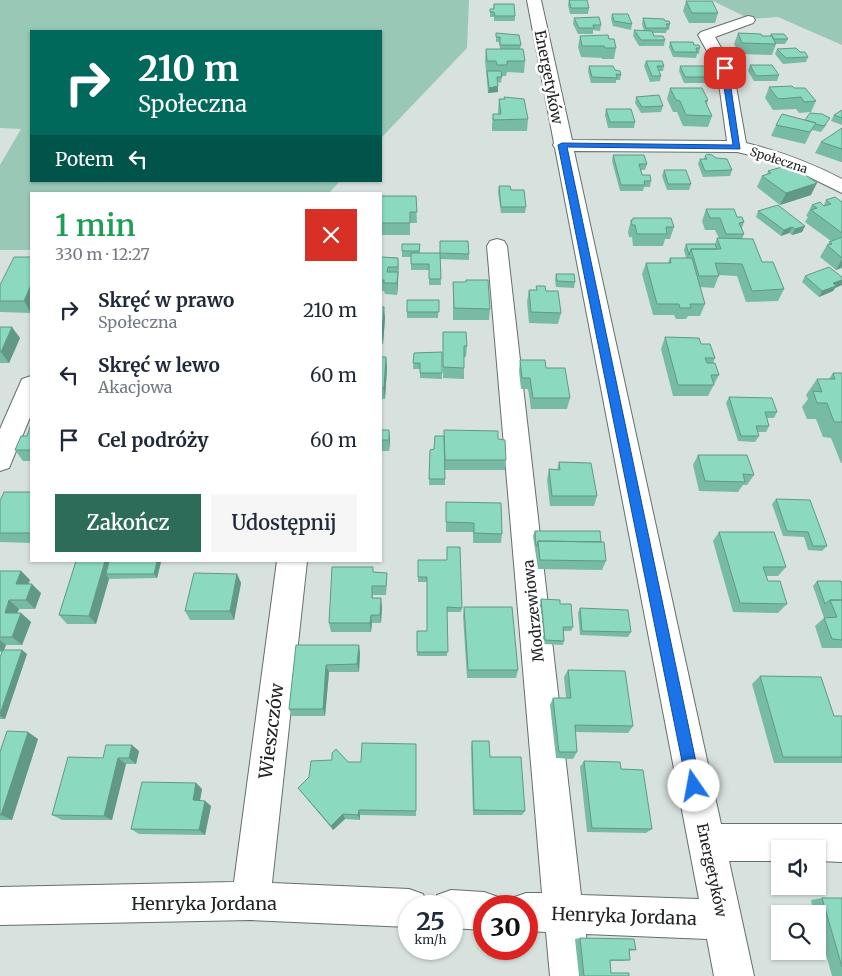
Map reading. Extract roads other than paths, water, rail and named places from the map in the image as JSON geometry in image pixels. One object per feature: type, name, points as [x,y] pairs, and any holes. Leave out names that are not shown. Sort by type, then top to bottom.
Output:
[{"type":"street","name":"Energetyków","points":[[534,0],[562,145],[734,976]]},
{"type":"street","points":[[737,147],[725,68],[706,35],[748,20]]},
{"type":"street","name":"Społeczna","points":[[562,145],[737,147],[776,156],[802,166],[842,186]]},
{"type":"street","name":"Modrzewiowa","points":[[497,246],[545,913],[570,976]]},
{"type":"street","points":[[0,460],[30,386]]},
{"type":"street","name":"Wieszczów","points":[[251,901],[292,562]]},
{"type":"street","points":[[706,842],[842,843]]},
{"type":"street","name":"Henryka Jordana","points":[[0,906],[251,901],[398,908]]},
{"type":"street","name":"Henryka Jordana","points":[[545,913],[722,920]]}]
